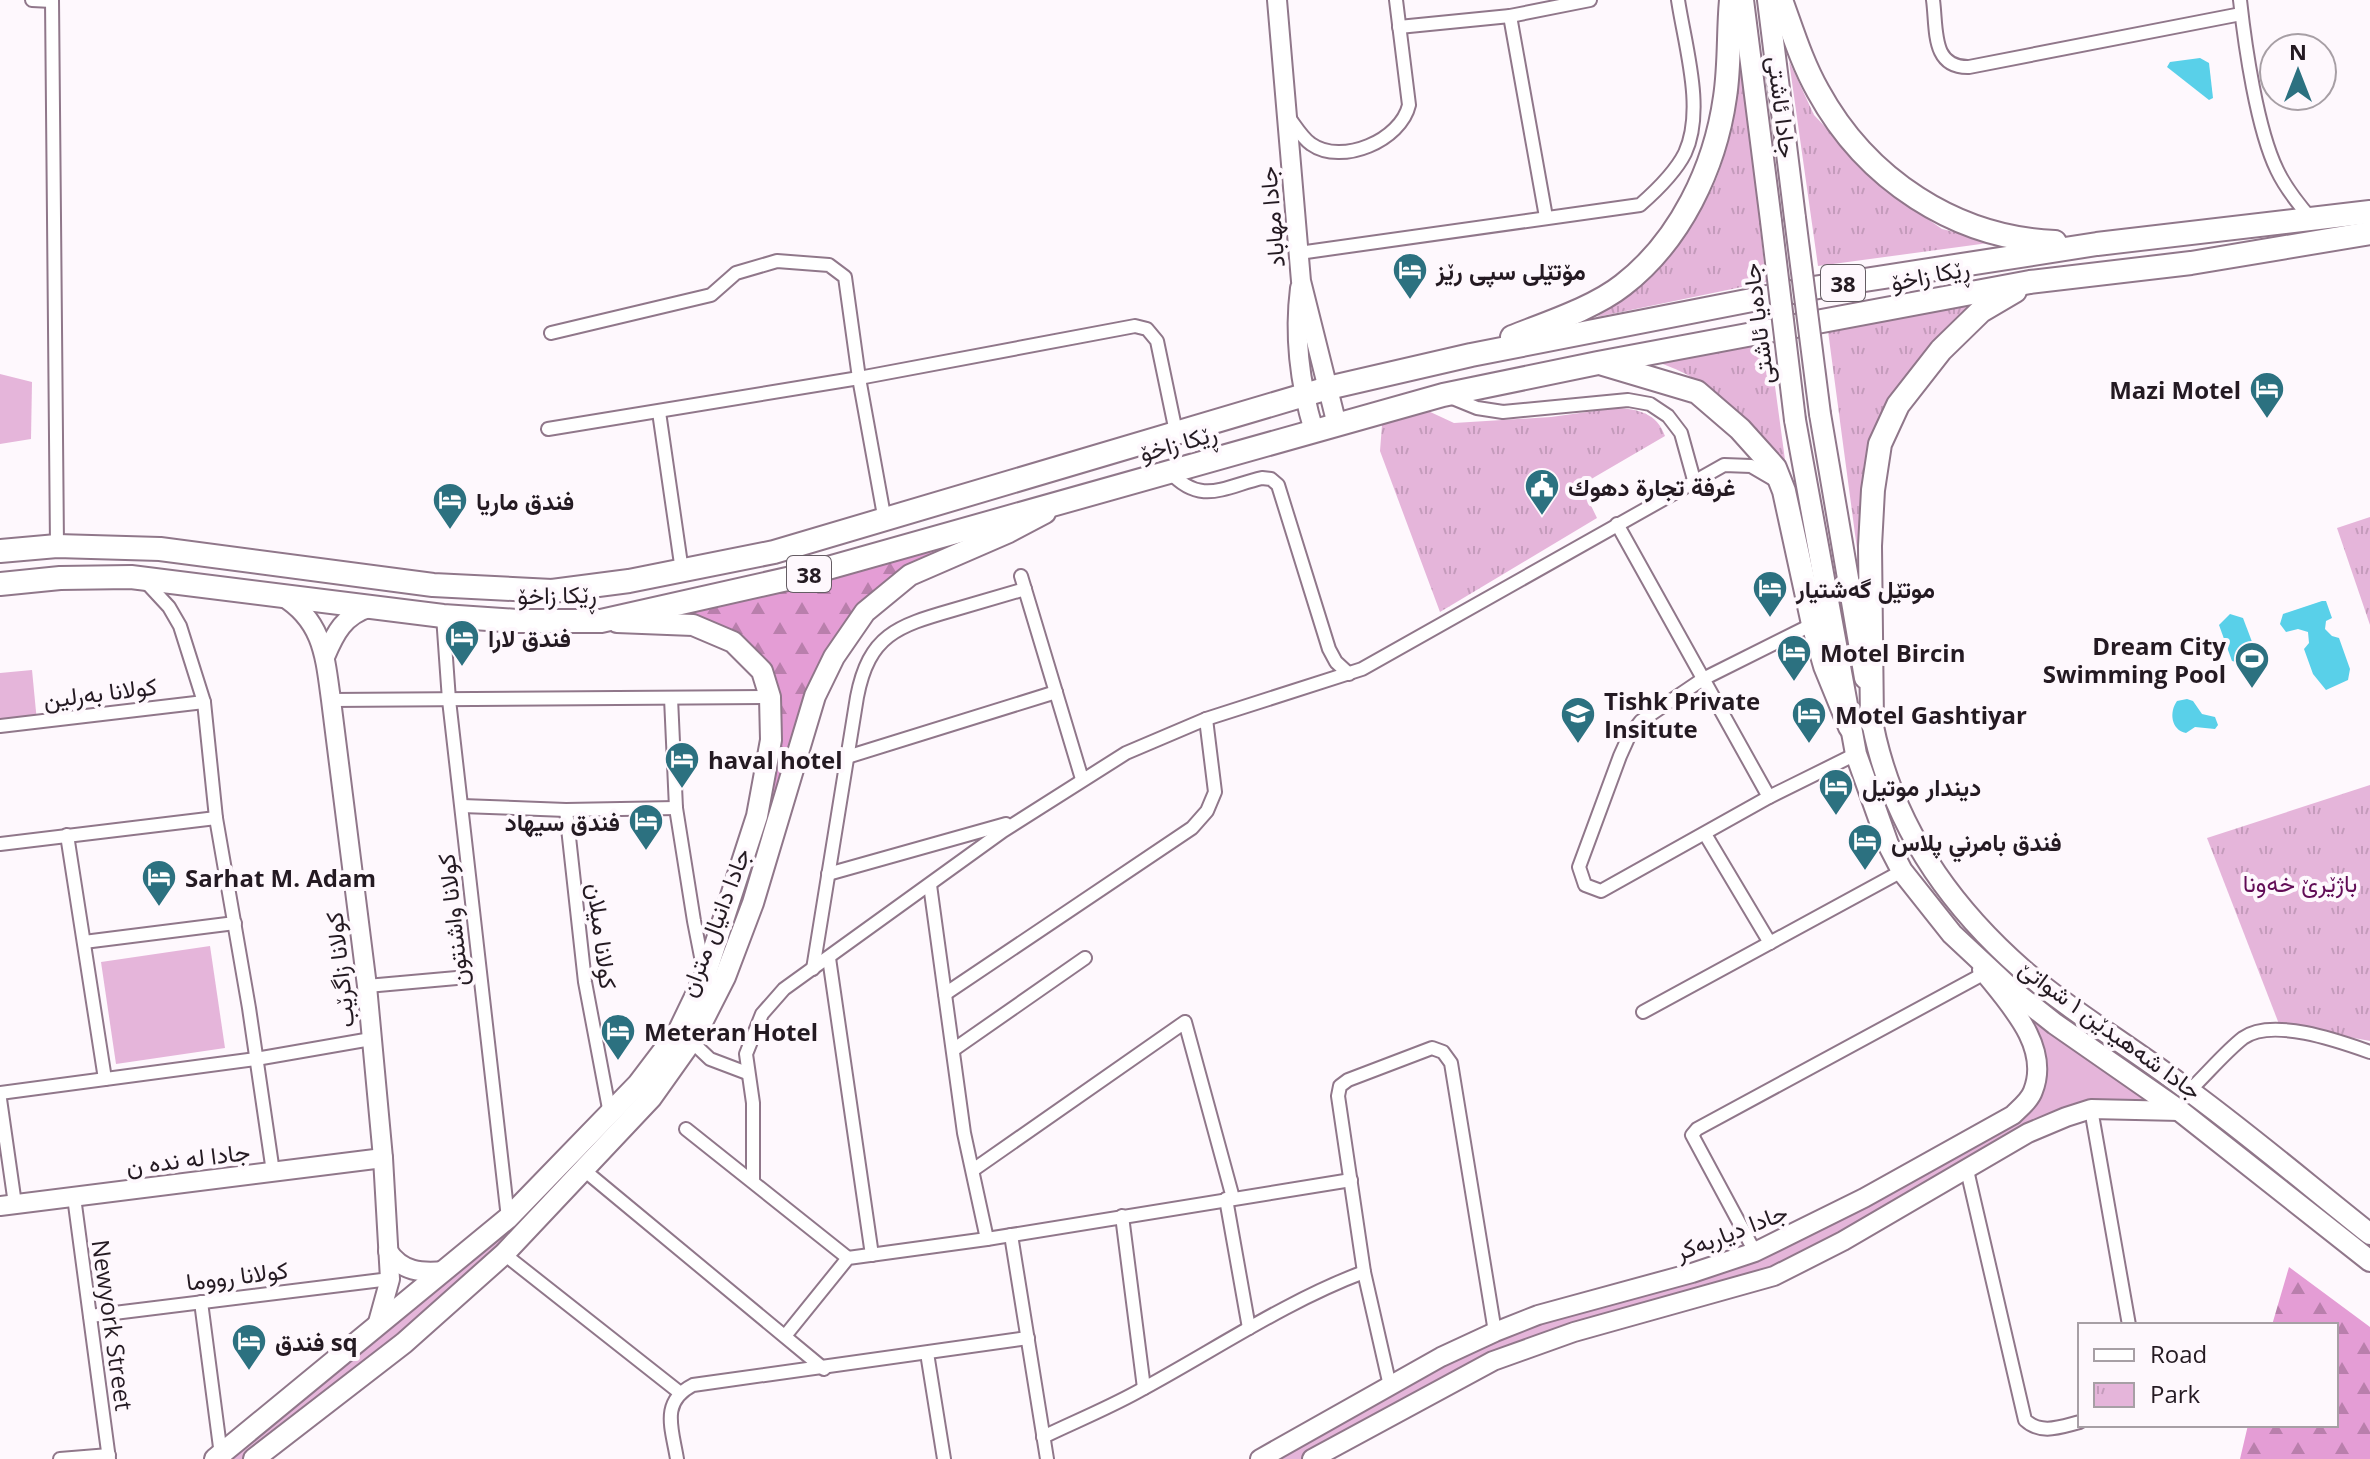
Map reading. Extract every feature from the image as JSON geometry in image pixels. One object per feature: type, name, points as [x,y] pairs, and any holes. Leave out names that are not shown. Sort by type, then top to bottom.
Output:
[{"type":"highway","points":[[1471,355],[1621,287],[1645,266],[1676,230],[1709,162],[1721,118],[1731,0]]},
{"type":"highway","points":[[1781,0],[1817,91],[1860,148],[1899,187],[1937,212],[1991,232],[2033,241],[2097,244]]},
{"type":"highway","name":"ڕێکا زاخۆ","points":[[0,551],[57,546],[160,549],[433,585],[552,591],[682,571],[774,552],[1328,388],[1471,355],[1813,288],[2097,244],[2370,212]]},
{"type":"highway","name":"ڕێکا زاخۆ","points":[[0,584],[60,578],[142,578],[443,616],[517,621],[601,621],[796,577],[1443,395],[2030,282],[2191,263],[2370,233]]},
{"type":"highway","points":[[1861,725],[1873,490],[1880,444],[1898,405],[1941,350],[1981,311],[2030,282]]},
{"type":"highway","points":[[1598,363],[1697,392],[1763,452],[1775,468],[1784,491],[1825,666],[1861,725]]},
{"type":"main road","name":"جادا مهاباد","points":[[1277,0],[1301,281],[1337,425]]},
{"type":"main road","name":"جادا ئاشتی","points":[[1743,0],[1771,221]]},
{"type":"main road","name":"جادا ئاشتی","points":[[1768,0],[1820,414]]},
{"type":"main road","name":"جادەیا ئاشتی","points":[[1771,221],[1795,420]]},
{"type":"main road","points":[[1301,281],[1297,316],[1303,397],[1314,431]]},
{"type":"main road","name":"جادا شەهیدێن ١ شواتێ","points":[[1820,414],[1861,725],[1856,754],[1888,844],[1902,871],[1952,934],[2012,990],[2055,1024],[2180,1111],[2370,1261]]},
{"type":"main road","name":"جادا شەهیدێن ١ شواتێ","points":[[1795,420],[1861,725],[1909,833],[1938,877],[1975,923],[2024,970],[2189,1091],[2370,1234]]},
{"type":"main road","name":"جادا دانيال متران","points":[[218,1457],[508,1218],[638,1084],[714,980],[753,903],[815,696],[834,657],[865,612],[910,575],[1009,532],[1072,498]]},
{"type":"main road","name":"كولانا زاگرێب","points":[[282,596],[299,606],[312,621],[325,657],[331,700],[367,986],[383,1158],[390,1279],[377,1326]]},
{"type":"main road","points":[[325,657],[342,623],[354,612],[371,607]]},
{"type":"main road","name":"جادا دانيال متران","points":[[254,1459],[404,1343],[504,1254],[651,1098],[691,1041],[714,980],[757,816],[771,740],[770,697],[762,671],[733,642],[693,625],[601,621]]},
{"type":"main road","name":"جادا دیاربه‌كر","points":[[1260,1459],[1441,1357],[1495,1332],[1538,1315],[1692,1273],[1755,1252],[1897,1180],[2013,1115],[2032,1094],[2039,1070],[2032,1042],[2020,1018],[1952,934]]},
{"type":"main road","name":"جادا دیاربه‌كر","points":[[1312,1459],[1493,1361],[1574,1332],[1774,1276],[1910,1203],[2028,1133],[2091,1109],[2180,1111]]},
{"type":"main road","name":"جادا له نده ن","points":[[7,1205],[383,1158]]},
{"type":"main road","points":[[1897,1180],[1910,1203]]},
{"type":"main road","points":[[388,1251],[394,1260],[406,1268],[419,1272],[444,1271]]},
{"type":"street","points":[[32,0],[52,1],[57,546]]},
{"type":"street","points":[[1285,113],[1310,144],[1325,151],[1349,151],[1370,146],[1394,132],[1406,120],[1409,105],[1396,0]]},
{"type":"street","points":[[1399,27],[1510,16],[1590,0]]},
{"type":"street","points":[[1299,253],[1640,205],[1658,189],[1684,154],[1695,112],[1678,0]]},
{"type":"street","points":[[1933,0],[1940,52],[1947,62],[1957,67],[2241,14]]},
{"type":"street","points":[[2240,0],[2270,153],[2286,187],[2313,221]]},
{"type":"street","points":[[1510,16],[1546,217]]},
{"type":"street","points":[[551,333],[711,295],[736,273],[777,261],[829,265],[845,277],[859,378],[885,521]]},
{"type":"street","points":[[548,429],[859,378],[1141,327],[1153,334],[1157,341],[1176,432]]},
{"type":"street","points":[[1443,395],[1477,408],[1503,412],[1628,400],[1650,404],[1660,409],[1681,433],[1694,480]]},
{"type":"street","points":[[659,412],[682,571]]},
{"type":"street","points":[[753,1181],[753,1103],[746,1054],[762,1014],[784,989],[1018,821],[1126,753],[1206,719],[1349,674],[1378,661],[1724,465],[1738,464],[1764,472],[1784,491]]},
{"type":"street","points":[[1169,471],[1187,489],[1202,492],[1262,478],[1275,481],[1329,649],[1336,662],[1349,674]]},
{"type":"street","points":[[1617,524],[1769,797]]},
{"type":"street","points":[[142,578],[169,607],[180,626],[204,702],[216,818],[273,1172]]},
{"type":"street","points":[[813,969],[860,682],[869,657],[893,631],[1023,582],[1082,779]]},
{"type":"street","name":"كولانا واشنتون","points":[[443,616],[449,700],[508,1218]]},
{"type":"street","points":[[1813,624],[1703,679],[1641,721],[1629,736],[1579,867],[1585,885],[1601,891],[1769,797],[1856,754]]},
{"type":"street","points":[[847,757],[1056,692]]},
{"type":"street","points":[[331,700],[770,697]]},
{"type":"street","points":[[671,698],[676,808],[694,921],[714,980]]},
{"type":"street","name":"كولانا بەرلین","points":[[0,726],[204,702]]},
{"type":"street","points":[[945,994],[1192,828],[1207,811],[1215,792],[1206,719]]},
{"type":"street","points":[[462,806],[566,810],[676,808]]},
{"type":"street","name":"كولانا ميلان","points":[[566,810],[585,982],[610,1114]]},
{"type":"street","points":[[0,844],[216,818]]},
{"type":"street","points":[[828,874],[1018,821]]},
{"type":"street","points":[[1705,834],[1770,943]]},
{"type":"street","points":[[67,835],[105,1079]]},
{"type":"street","points":[[1643,1012],[1902,871]]},
{"type":"street","points":[[930,885],[964,1133],[987,1239]]},
{"type":"street","points":[[84,942],[235,923]]},
{"type":"street","points":[[829,958],[872,1255]]},
{"type":"street","points":[[953,1050],[1085,958]]},
{"type":"street","points":[[1755,1252],[1692,1135],[1697,1129],[1985,973]]},
{"type":"street","points":[[367,986],[479,976]]},
{"type":"street","points":[[973,1170],[1185,1022],[1230,1199],[1249,1328]]},
{"type":"street","points":[[2189,1091],[2244,1038],[2260,1030],[2333,1039],[2370,1052]]},
{"type":"street","points":[[7,1205],[0,1096],[371,1039]]},
{"type":"street","points":[[691,1041],[722,1065],[747,1073]]},
{"type":"street","points":[[1390,1386],[1364,1272],[1338,1096],[1340,1086],[1348,1080],[1432,1048],[1443,1052],[1451,1063],[1495,1332]]},
{"type":"street","points":[[2091,1109],[2129,1323]]},
{"type":"street","points":[[686,1129],[848,1258]]},
{"type":"street","points":[[584,1170],[824,1369]]},
{"type":"street","points":[[1967,1170],[2025,1420],[2034,1428],[2046,1430],[2078,1422]]},
{"type":"street","points":[[785,1336],[848,1258],[987,1239],[1351,1180]]},
{"type":"street","name":"Newyork Street","points":[[74,1197],[109,1457]]},
{"type":"street","points":[[1122,1216],[1144,1388]]},
{"type":"street","points":[[1011,1235],[1047,1459]]},
{"type":"street","points":[[504,1254],[679,1392]]},
{"type":"street","points":[[1043,1437],[1144,1388],[1249,1328],[1344,1279],[1364,1272]]},
{"type":"street","name":"كولانا رووما","points":[[90,1316],[390,1279]]},
{"type":"street","points":[[201,1302],[218,1457]]},
{"type":"street","points":[[677,1459],[670,1415],[679,1392],[693,1385],[1028,1338]]},
{"type":"street","points":[[927,1353],[944,1459]]},
{"type":"street","points":[[60,1459],[109,1457]]},
{"type":"green space","points":[[1741,49],[1766,282],[1597,317],[1636,286],[1671,251],[1712,189],[1725,152]]},
{"type":"green space","points":[[1789,61],[1814,115],[1882,187],[1942,229],[1996,242],[1818,266]]},
{"type":"green space","points":[[1979,301],[1924,353],[1907,373],[1880,417],[1865,465],[1859,564],[1828,331]]},
{"type":"green space","points":[[1769,342],[1788,482],[1761,442],[1732,408],[1698,381],[1654,361]]},
{"type":"green space","points":[[0,374],[32,382],[31,439],[0,444]]},
{"type":"green space","points":[[1616,408],[1652,417],[1665,436],[1581,485],[1597,518],[1440,612],[1380,451],[1382,425],[1426,410],[1454,423],[1551,417]]},
{"type":"green space","points":[[2370,517],[2370,625],[2337,528]]},
{"type":"green space","points":[[972,537],[870,598],[844,625],[822,660],[798,715],[733,934],[728,935],[779,739],[741,638],[717,624],[668,618]]},
{"type":"green space","points":[[32,670],[37,722],[0,726],[0,673]]},
{"type":"green space","name":"باژێرێ خه‌ونا","points":[[2370,785],[2370,1041],[2279,1024],[2207,838]]},
{"type":"green space","points":[[210,946],[225,1048],[116,1064],[101,962]]},
{"type":"green space","points":[[1985,973],[2180,1111],[2092,1109],[1774,1276],[1493,1361],[1312,1459],[1260,1459],[1441,1357],[1692,1273],[2013,1115],[2039,1070]]},
{"type":"green space","points":[[687,1044],[472,1281],[251,1459],[219,1459],[327,1371]]},
{"type":"green space","points":[[2289,1267],[2370,1327],[2370,1459],[2240,1459],[2248,1427],[2338,1427],[2338,1323],[2273,1323]]},
{"type":"water","points":[[2200,58],[2209,63],[2213,98],[2209,100],[2167,67],[2170,62]]},
{"type":"water","points":[[2326,601],[2332,618],[2326,621],[2325,629],[2339,638],[2350,669],[2348,680],[2326,690],[2313,674],[2304,649],[2309,643],[2308,632],[2298,629],[2286,632],[2280,624],[2283,614]]},
{"type":"water","points":[[2230,614],[2243,618],[2257,655],[2245,664],[2232,661],[2219,625]]},
{"type":"water","points":[[2187,699],[2193,701],[2202,714],[2215,717],[2218,725],[2215,729],[2195,727],[2186,733],[2177,728],[2172,715],[2174,705]]},
{"type":"place","name":"مۆتێلی سپی رێز","points":[[1410,301]]},
{"type":"place","name":"Mazi Motel","points":[[2267,420]]},
{"type":"place","name":"غرفة تجارة دهوك","points":[[1542,517]]},
{"type":"place","name":"فندق ماريا","points":[[450,531]]},
{"type":"place","name":"موتێل گەشتیار","points":[[1770,619]]},
{"type":"place","name":"فندق لارا","points":[[462,668]]},
{"type":"place","name":"Motel Bircin","points":[[1794,683]]},
{"type":"place","name":"Dream City Swimming Pool","points":[[2252,690]]},
{"type":"place","name":"Tishk Private Insitute","points":[[1578,745]]},
{"type":"place","name":"Motel Gashtiyar","points":[[1809,745]]},
{"type":"place","name":"haval hotel","points":[[682,790]]},
{"type":"place","name":"ديندار موتيل","points":[[1836,817]]},
{"type":"place","name":"فندق سيهاد","points":[[646,852]]},
{"type":"place","name":"فندق بامرني پلاس","points":[[1865,872]]},
{"type":"place","name":"Sarhat M. Adam","points":[[159,908]]},
{"type":"place","name":"Meteran Hotel","points":[[618,1062]]},
{"type":"place","name":"فندق sq","points":[[249,1372]]}]
